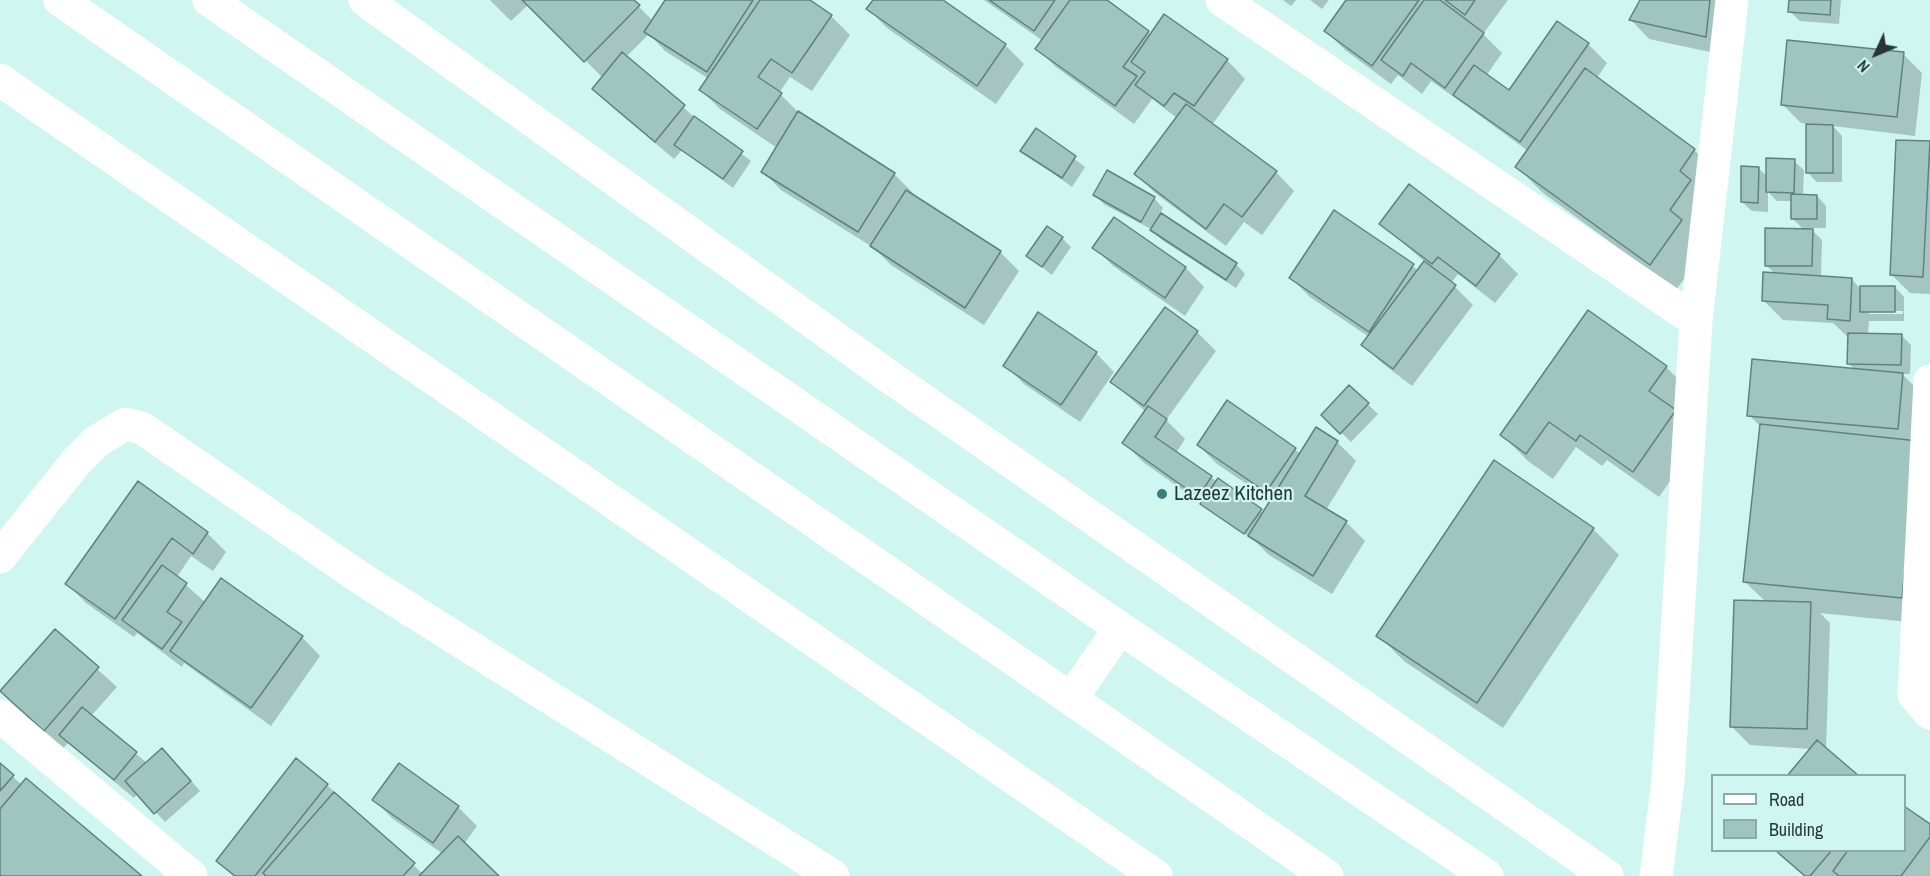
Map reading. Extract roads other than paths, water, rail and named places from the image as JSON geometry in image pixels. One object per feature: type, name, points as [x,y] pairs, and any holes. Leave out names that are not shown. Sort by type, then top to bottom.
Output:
[{"type":"street","points":[[60,0],[1327,876]]},
{"type":"street","points":[[209,0],[1120,628],[1487,876]]},
{"type":"street","points":[[365,0],[884,373],[1607,876]]},
{"type":"street","points":[[1222,0],[1696,321]]},
{"type":"street","points":[[1656,876],[1668,781],[1696,321],[1731,0]]},
{"type":"street","points":[[0,80],[1156,876]]},
{"type":"street","points":[[1930,381],[1914,695],[1930,713]]},
{"type":"street","points":[[0,557],[76,462],[96,442],[125,424],[142,428],[365,581],[826,874]]},
{"type":"street","points":[[1071,699],[1120,628]]},
{"type":"street","points":[[0,716],[191,876]]},
{"type":"place","name":"Lazeez Kitchen","points":[[1162,494]]}]
